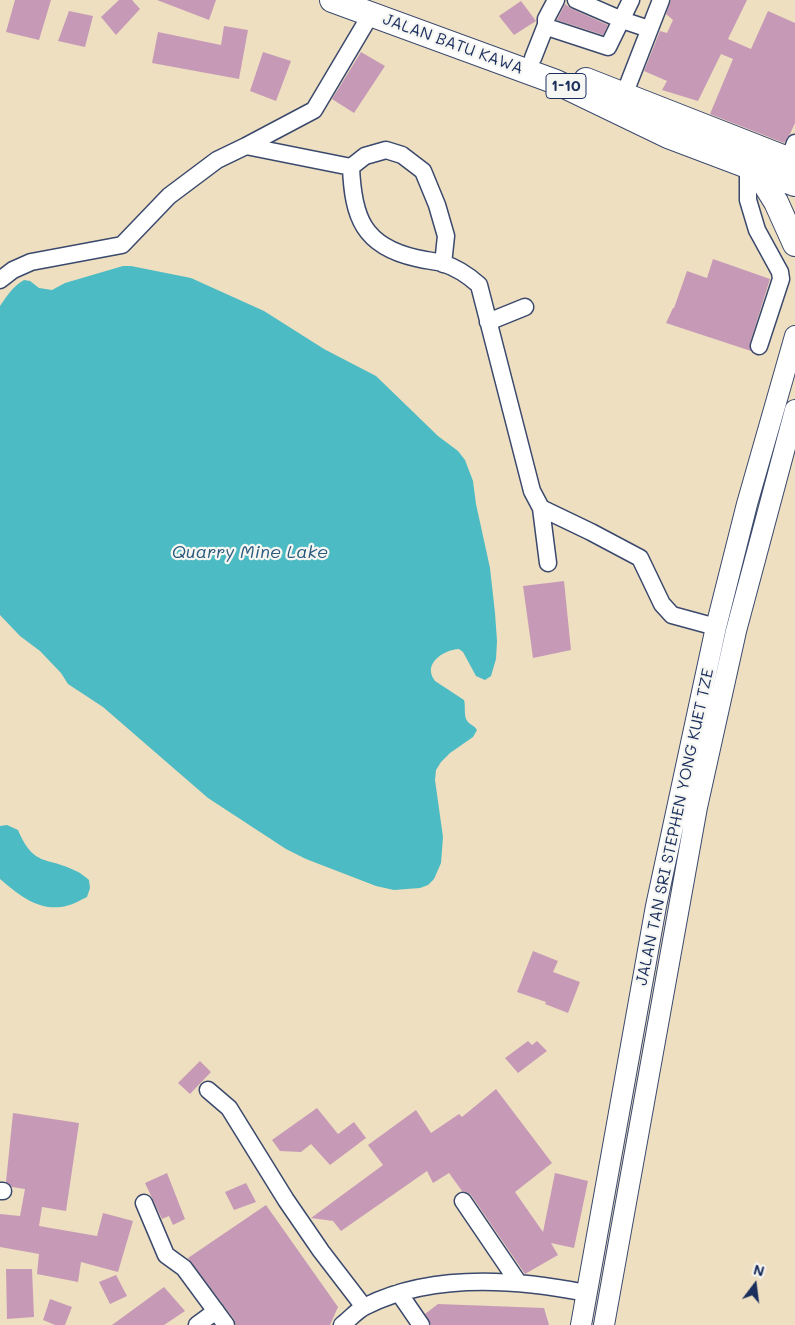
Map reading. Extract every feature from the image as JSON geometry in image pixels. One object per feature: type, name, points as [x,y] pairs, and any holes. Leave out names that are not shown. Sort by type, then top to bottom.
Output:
[{"type":"highway","name":"JALAN BATU KAWA","points":[[332,0],[371,7],[533,58],[624,95],[793,154]]},
{"type":"highway","name":"JALAN BATU KAWA","points":[[371,7],[556,82],[668,136],[795,184]]},
{"type":"highway","points":[[752,169],[776,202],[795,244]]},
{"type":"main road","name":"JALAN TAN SRI STEPHEN YONG KUET TZE","points":[[581,1325],[656,906],[716,627],[747,504],[795,336]]},
{"type":"main road","name":"JALAN TAN SRI STEPHEN YONG KUET TZE","points":[[604,1325],[697,807],[736,631],[795,410]]},
{"type":"main road","points":[[586,1293],[601,1286],[614,1268]]},
{"type":"street","points":[[533,58],[546,24],[546,19],[556,0]]},
{"type":"street","points":[[576,0],[622,20],[649,29]]},
{"type":"street","points":[[546,24],[550,28],[608,47],[631,0]]},
{"type":"street","points":[[624,95],[661,0]]},
{"type":"street","points":[[0,280],[13,270],[31,262],[122,245],[169,196],[217,160],[314,110],[371,7]]},
{"type":"street","points":[[246,146],[351,167],[365,156],[386,150],[402,156],[422,170],[437,205],[446,236],[443,264]]},
{"type":"street","points":[[351,167],[352,187],[360,223],[371,238],[384,247],[413,258],[443,264],[465,274],[479,285],[532,490],[541,508],[548,562]]},
{"type":"street","points":[[752,169],[748,200],[757,230],[782,279],[758,346]]},
{"type":"street","points":[[488,322],[525,307]]},
{"type":"street","points":[[541,508],[640,558],[662,604],[672,614],[716,627]]},
{"type":"street","points":[[208,1090],[229,1108],[286,1200],[364,1307]]},
{"type":"street","points":[[463,1201],[518,1282]]},
{"type":"street","points":[[144,1203],[166,1255],[184,1268],[226,1325]]},
{"type":"street","points":[[342,1325],[364,1307],[418,1287],[445,1283],[518,1282],[586,1293]]},
{"type":"street","points":[[399,1293],[422,1325]]},
{"type":"street","points":[[197,1325],[216,1311]]},
{"type":"water","name":"Quarry Mine Lake","points":[[123,266],[191,278],[264,311],[324,349],[376,376],[438,436],[458,451],[465,460],[473,481],[490,568],[497,641],[496,659],[491,676],[485,680],[476,676],[463,652],[459,649],[441,655],[436,659],[431,669],[435,681],[464,700],[466,720],[477,730],[473,737],[450,753],[436,770],[435,780],[443,837],[441,863],[434,879],[428,885],[420,888],[394,890],[376,886],[306,859],[286,849],[208,798],[103,707],[68,684],[61,673],[40,651],[20,636],[0,615],[0,306],[13,288],[24,280],[30,281],[39,288],[52,290],[65,283]]},
{"type":"water","points":[[7,825],[18,830],[24,842],[36,856],[66,866],[89,880],[90,888],[87,897],[64,906],[43,906],[28,900],[0,879],[0,826]]},
{"type":"building","points":[[15,0],[51,0],[39,40],[6,32]]},
{"type":"building","points":[[119,0],[132,0],[140,9],[116,35],[101,17]]},
{"type":"building","points":[[157,0],[216,0],[209,20]]},
{"type":"building","points":[[671,0],[747,0],[728,39],[751,49],[768,11],[795,23],[795,123],[784,143],[710,114],[733,59],[721,54],[698,101],[662,90],[667,81],[644,71],[660,31],[667,33],[673,20],[666,14]]},
{"type":"building","points":[[521,1],[536,21],[514,35],[499,16]]},
{"type":"building","points":[[565,4],[608,25],[603,35],[557,20]]},
{"type":"building","points":[[69,11],[93,16],[85,47],[58,41]]},
{"type":"building","points":[[224,26],[248,30],[239,79],[152,63],[158,32],[221,45]]},
{"type":"building","points":[[263,52],[291,61],[276,101],[250,91]]},
{"type":"building","points":[[361,52],[385,66],[354,113],[332,99]]},
{"type":"building","points":[[713,259],[770,279],[750,343],[751,351],[666,323],[674,308],[687,271],[707,278]]},
{"type":"building","points":[[564,581],[571,650],[533,658],[523,586]]},
{"type":"building","points":[[533,951],[558,961],[553,972],[580,982],[568,1013],[545,1004],[546,1002],[517,992]]},
{"type":"building","points":[[528,1041],[532,1045],[537,1041],[547,1051],[518,1073],[505,1058]]},
{"type":"building","points":[[200,1061],[211,1072],[190,1094],[178,1083]]},
{"type":"building","points":[[496,1089],[552,1163],[515,1192],[543,1232],[555,1173],[588,1181],[574,1248],[551,1243],[558,1255],[525,1274],[471,1195],[462,1191],[449,1173],[433,1183],[427,1171],[341,1231],[333,1221],[311,1218],[383,1165],[368,1145],[416,1110],[431,1133],[459,1114],[462,1117]]},
{"type":"building","points":[[317,1108],[338,1134],[354,1122],[366,1138],[330,1165],[311,1144],[301,1152],[280,1151],[272,1140]]},
{"type":"building","points":[[13,1113],[79,1123],[66,1211],[42,1207],[39,1226],[97,1236],[103,1213],[133,1221],[118,1272],[81,1262],[78,1282],[37,1274],[39,1254],[0,1247],[0,1214],[20,1216],[25,1189],[12,1187],[6,1182]]},
{"type":"building","points":[[167,1173],[185,1219],[173,1225],[169,1216],[162,1219],[145,1183]]},
{"type":"building","points":[[246,1183],[256,1202],[234,1210],[225,1192]]},
{"type":"building","points":[[266,1205],[338,1307],[330,1325],[236,1325],[234,1319],[188,1258]]},
{"type":"building","points":[[6,1269],[32,1269],[34,1317],[7,1319]]},
{"type":"building","points":[[116,1275],[127,1296],[110,1304],[99,1282]]},
{"type":"building","points":[[164,1287],[185,1311],[164,1325],[112,1325]]},
{"type":"building","points":[[50,1299],[72,1307],[65,1325],[55,1325],[43,1320]]},
{"type":"building","points":[[438,1304],[544,1308],[549,1325],[431,1325],[425,1314]]}]
